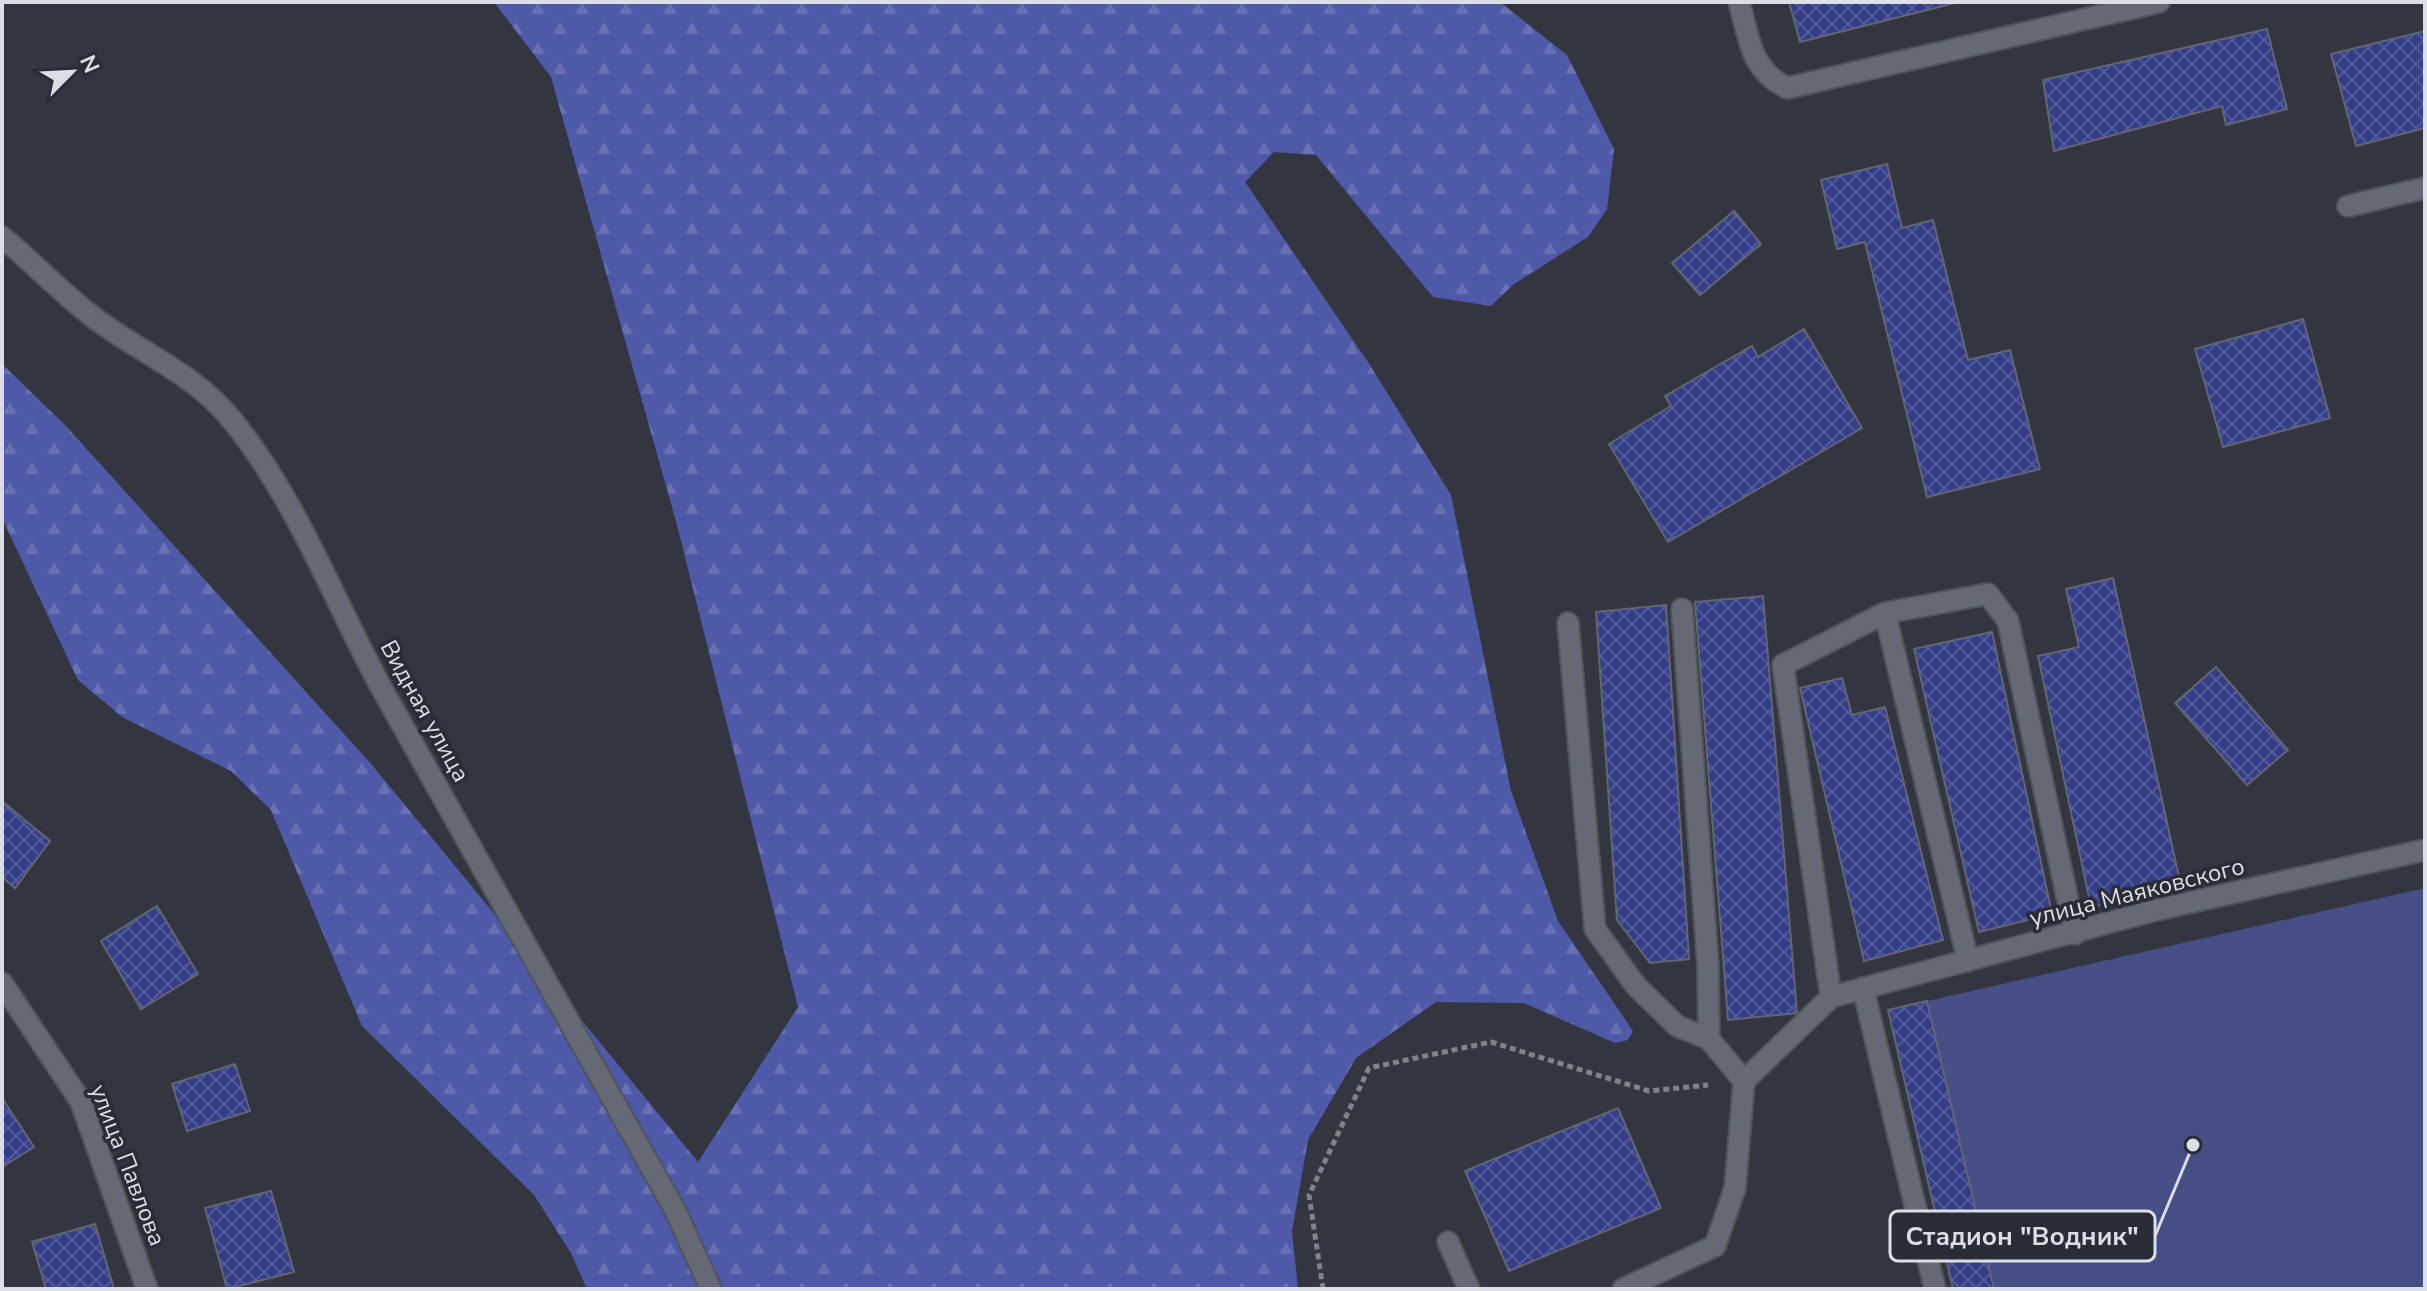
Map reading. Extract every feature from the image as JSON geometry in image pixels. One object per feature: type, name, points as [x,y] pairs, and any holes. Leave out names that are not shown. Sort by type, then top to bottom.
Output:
[{"type":"street","points":[[1739,2],[1755,57],[1765,77],[1787,88],[2159,2]]},
{"type":"street","points":[[2348,206],[2425,188]]},
{"type":"street","name":"Видная улица","points":[[2,237],[54,287],[94,318],[139,351],[185,374],[232,419],[278,486],[381,687],[675,1210],[711,1289]]},
{"type":"street","points":[[1623,1289],[1715,1246],[1735,1188],[1744,1081],[1790,1041],[1831,997],[1783,665],[1885,613],[1988,594],[2008,621],[2075,934]]},
{"type":"street","points":[[1682,609],[1708,966],[1709,1039]]},
{"type":"street","points":[[1885,613],[1968,961]]},
{"type":"street","points":[[1568,623],[1595,929],[1636,986],[1677,1026],[1709,1039],[1744,1081]]},
{"type":"street","name":"улица Маяковского","points":[[1831,997],[2156,910],[2425,850]]},
{"type":"street","name":"улица Павлова","points":[[2,983],[81,1102],[147,1289]]},
{"type":"street","points":[[1863,988],[1935,1289]]},
{"type":"street","points":[[1448,1242],[1469,1289]]},
{"type":"path","points":[[1323,1289],[1309,1195],[1369,1068],[1491,1042],[1649,1091],[1744,1081]]},
{"type":"shaded area","points":[[2425,888],[2425,1289],[1994,1289],[1927,1001]]},
{"type":"green space","points":[[494,2],[1500,2],[1567,55],[1614,149],[1607,209],[1588,237],[1514,284],[1491,306],[1433,297],[1316,155],[1274,152],[1245,182],[1368,362],[1451,495],[1511,791],[1558,921],[1633,1031],[1628,1040],[1615,1043],[1524,1003],[1436,1002],[1356,1058],[1308,1140],[1292,1231],[1298,1289],[587,1289],[571,1253],[534,1195],[362,1026],[271,810],[231,771],[122,717],[78,680],[2,518],[2,364],[66,426],[372,765],[698,1162],[798,1007],[677,525],[551,77]]},
{"type":"building","points":[[1789,2],[1959,2],[1800,42]]},
{"type":"building","points":[[2267,29],[2287,109],[2226,125],[2222,106],[2054,151],[2043,80]]},
{"type":"building","points":[[2425,31],[2425,128],[2356,146],[2331,54]]},
{"type":"building","points":[[1887,164],[1902,228],[1933,220],[1968,360],[2010,350],[2040,469],[1927,497],[1865,242],[1837,249],[1821,180]]},
{"type":"building","points":[[1734,211],[1761,244],[1700,295],[1672,263]]},
{"type":"building","points":[[2303,319],[2330,418],[2223,447],[2195,349]]},
{"type":"building","points":[[1804,329],[1862,428],[1668,542],[1609,444],[1671,406],[1665,396],[1752,346],[1758,357]]},
{"type":"building","points":[[2113,578],[2181,886],[2091,907],[2038,656],[2079,647],[2066,589]]},
{"type":"building","points":[[1763,596],[1797,1013],[1728,1020],[1695,602]]},
{"type":"building","points":[[1666,605],[1689,959],[1650,963],[1617,920],[1596,612]]},
{"type":"building","points":[[1992,632],[2052,914],[1979,932],[1914,649]]},
{"type":"building","points":[[2216,667],[2288,750],[2247,785],[2175,703]]},
{"type":"building","points":[[1842,678],[1852,715],[1885,707],[1943,940],[1864,961],[1800,688]]},
{"type":"building","points":[[2,801],[50,841],[15,888],[2,877]]},
{"type":"building","points":[[157,906],[198,974],[141,1009],[101,941]]},
{"type":"building","points":[[1927,1001],[1994,1289],[1953,1289],[1888,1010]]},
{"type":"building","points":[[235,1064],[250,1111],[187,1131],[172,1084]]},
{"type":"building","points":[[2,1098],[34,1147],[2,1167]]},
{"type":"building","points":[[1618,1108],[1661,1208],[1509,1271],[1465,1171]]},
{"type":"building","points":[[271,1191],[294,1272],[227,1289],[205,1208]]},
{"type":"building","points":[[95,1224],[114,1289],[46,1289],[32,1242]]},
{"type":"place","name":"Стадион \"Водник\"","points":[[2193,1145]]}]
